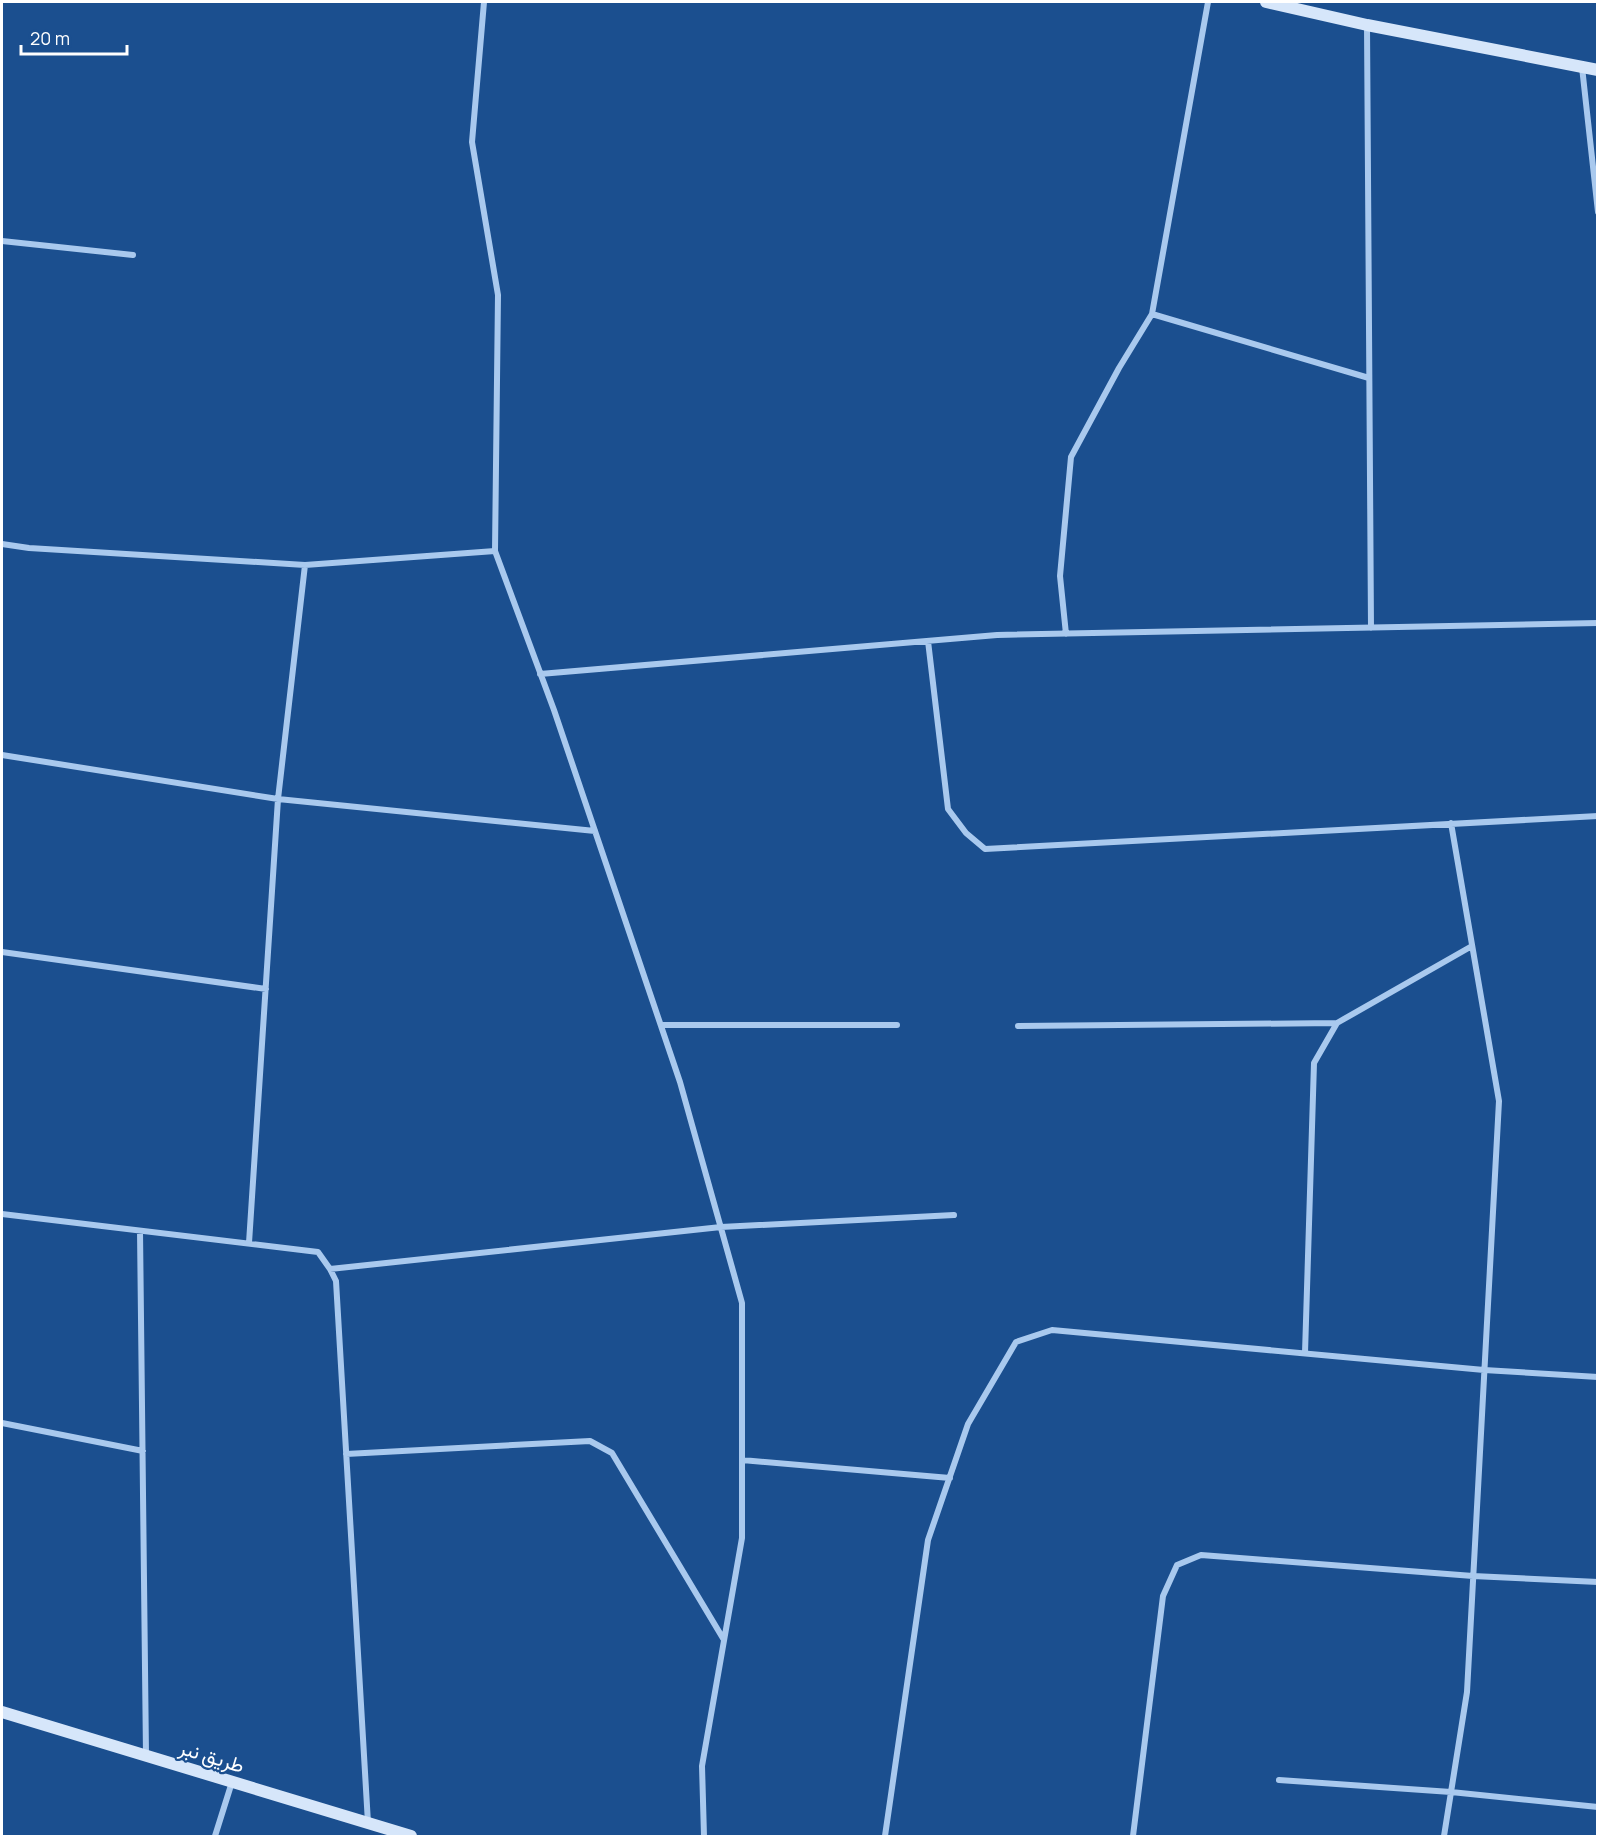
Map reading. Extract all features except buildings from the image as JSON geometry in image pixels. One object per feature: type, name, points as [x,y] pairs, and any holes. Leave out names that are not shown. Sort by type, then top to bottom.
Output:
[{"type":"main road","points":[[1266,2],[1367,25],[1598,70]]},
{"type":"main road","name":"طريق نبر","points":[[2,1712],[411,1836]]},
{"type":"street","points":[[484,2],[472,142],[498,295],[495,551],[595,831],[680,1082],[742,1304],[742,1538],[702,1766],[704,1836]]},
{"type":"street","points":[[1066,634],[1060,576],[1071,457],[1119,368],[1152,314],[1209,2]]},
{"type":"street","points":[[1367,25],[1371,628]]},
{"type":"street","points":[[1582,67],[1598,212]]},
{"type":"street","points":[[2,241],[133,255]]},
{"type":"street","points":[[1152,314],[1369,378]]},
{"type":"street","points":[[2,544],[29,548],[305,565],[495,551]]},
{"type":"street","points":[[249,1243],[278,799],[305,565]]},
{"type":"street","points":[[540,674],[997,635],[1598,623]]},
{"type":"street","points":[[928,641],[948,809],[966,833],[985,849],[1598,816]]},
{"type":"street","points":[[2,755],[278,799],[595,831]]},
{"type":"street","points":[[1444,1836],[1467,1692],[1499,1101],[1451,823]]},
{"type":"street","points":[[1018,1026],[1337,1023],[1472,946]]},
{"type":"street","points":[[2,952],[266,989]]},
{"type":"street","points":[[1305,1353],[1314,1063],[1337,1023]]},
{"type":"street","points":[[660,1024],[897,1025]]},
{"type":"street","points":[[2,1214],[318,1252],[330,1269],[336,1281],[368,1824]]},
{"type":"street","points":[[330,1269],[720,1227],[954,1215]]},
{"type":"street","points":[[140,1230],[146,1756]]},
{"type":"street","points":[[885,1836],[928,1540],[968,1424],[1016,1342],[1052,1330],[1484,1370],[1598,1377]]},
{"type":"street","points":[[2,1424],[143,1451]]},
{"type":"street","points":[[346,1454],[590,1441],[612,1453],[724,1640]]},
{"type":"street","points":[[742,1460],[950,1478]]},
{"type":"street","points":[[1133,1836],[1162,1596],[1177,1565],[1201,1555],[1473,1576],[1598,1582]]},
{"type":"street","points":[[1279,1780],[1451,1792],[1598,1807]]},
{"type":"street","points":[[215,1836],[232,1782]]}]
